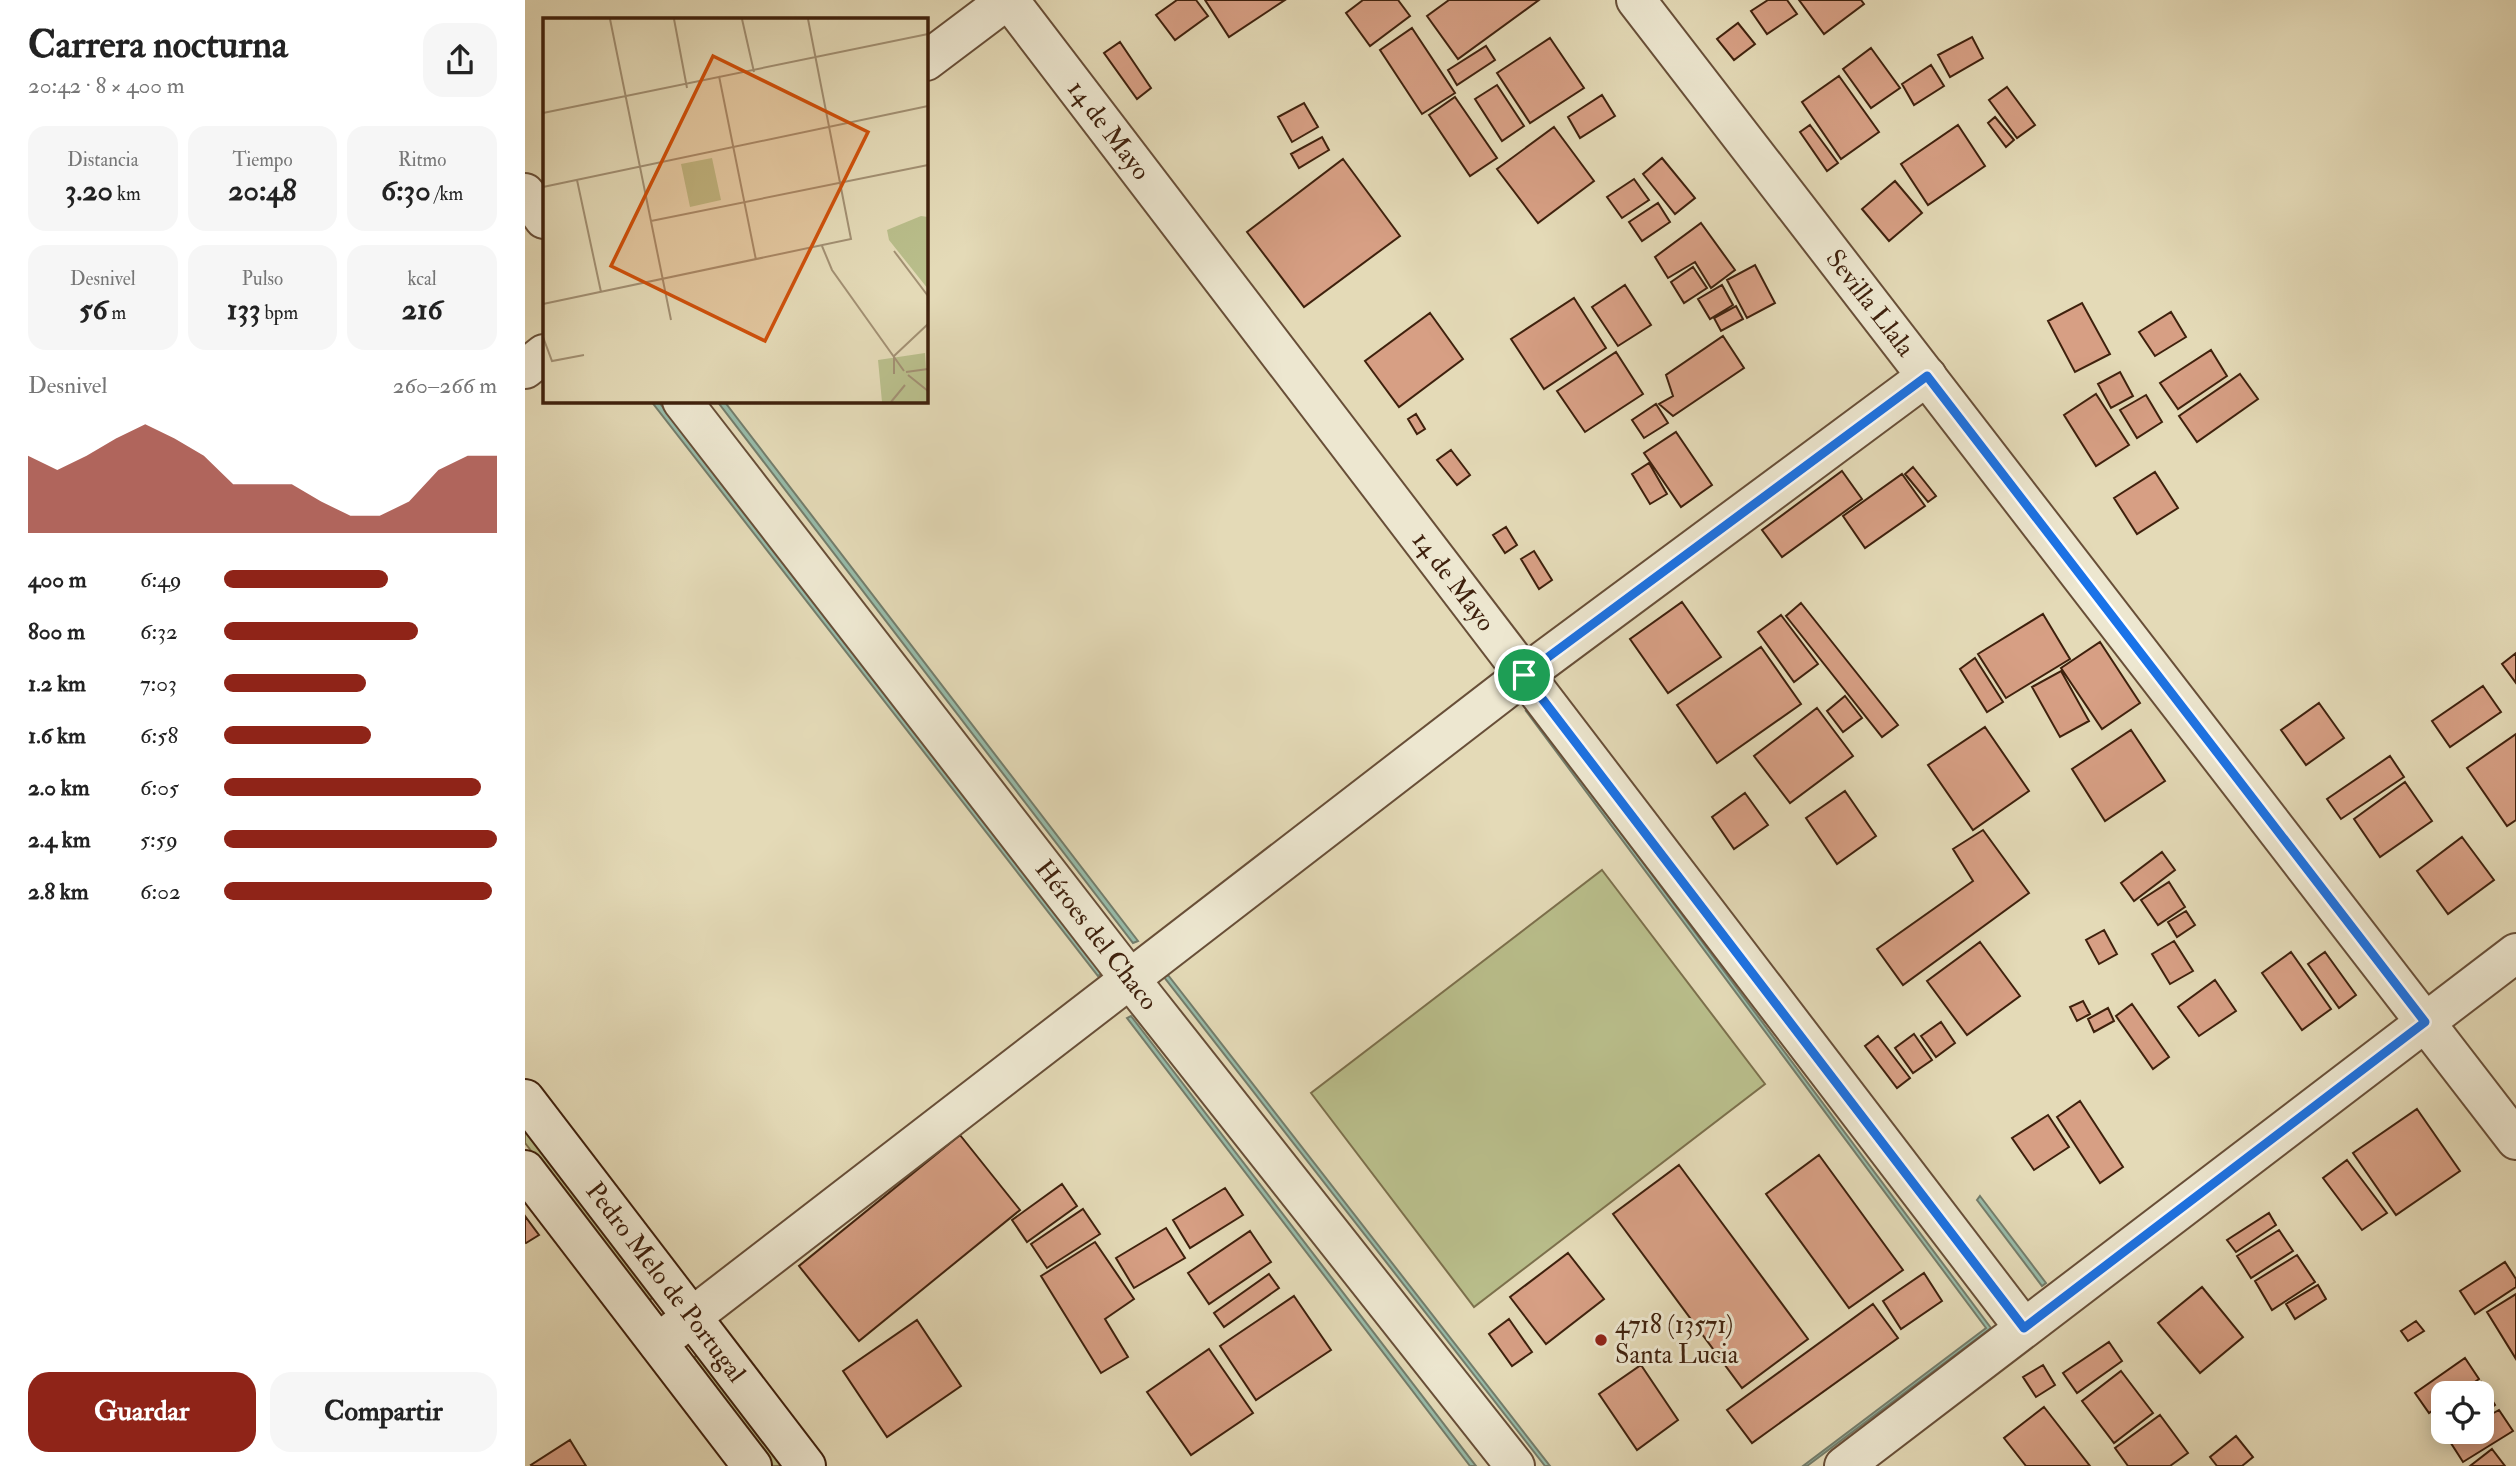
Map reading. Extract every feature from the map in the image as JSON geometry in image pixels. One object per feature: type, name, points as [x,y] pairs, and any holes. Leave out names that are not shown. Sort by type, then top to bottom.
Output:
[{"type":"street","points":[[927,60],[1007,0]]},
{"type":"street","name":"14 de Mayo","points":[[1007,0],[2024,1328]]},
{"type":"street","name":"Sevilla Llala","points":[[1636,0],[2516,1140]]},
{"type":"street","points":[[525,194],[543,218]]},
{"type":"street","points":[[525,369],[543,355]]},
{"type":"street","points":[[658,1343],[1524,675],[1927,376]]},
{"type":"street","name":"Héroes del Chaco","points":[[684,402],[1130,979],[1515,1466]]},
{"type":"street","points":[[1844,1466],[2516,953]]},
{"type":"street","name":"Pedro Melo de Portugal","points":[[525,1099],[806,1466]]},
{"type":"street","name":"Pedro Melo de Portugal","points":[[525,1170],[753,1466]]},
{"type":"shaded area","points":[[652,402],[659,402],[1102,973],[1098,976]]},
{"type":"shaded area","points":[[718,402],[725,402],[1138,941],[1133,943]]},
{"type":"shaded area","points":[[1529,710],[1991,1328],[1807,1466],[1803,1466],[1986,1328],[1526,711]]},
{"type":"shaded area","points":[[1602,870],[1765,1084],[1474,1307],[1311,1093]]},
{"type":"shaded area","points":[[1168,975],[1550,1466],[1545,1466],[1164,977]]},
{"type":"shaded area","points":[[1131,1016],[1476,1466],[1470,1466],[1127,1018]]},
{"type":"shaded area","points":[[525,1130],[654,1296],[649,1301],[525,1143]]},
{"type":"shaded area","points":[[1980,1196],[2046,1283],[2042,1286],[1977,1200]]},
{"type":"shaded area","points":[[697,1354],[786,1466],[773,1466],[692,1361]]},
{"type":"building","points":[[1177,0],[1196,0],[1208,16],[1175,40],[1156,15]]},
{"type":"building","points":[[1205,0],[1285,0],[1229,37]]},
{"type":"building","points":[[1363,0],[1398,0],[1410,16],[1370,46],[1346,13]]},
{"type":"building","points":[[1449,0],[1539,0],[1458,59],[1427,16]]},
{"type":"building","points":[[1768,0],[1787,0],[1797,14],[1767,34],[1751,11]]},
{"type":"building","points":[[1799,0],[1861,0],[1864,4],[1824,34]]},
{"type":"building","points":[[1738,23],[1755,44],[1734,60],[1717,39]]},
{"type":"building","points":[[1412,28],[1455,93],[1422,114],[1380,50]]},
{"type":"building","points":[[1972,37],[1983,58],[1950,77],[1938,55]]},
{"type":"building","points":[[1550,38],[1584,88],[1530,123],[1497,73]]},
{"type":"building","points":[[1120,42],[1151,88],[1137,99],[1104,53]]},
{"type":"building","points":[[1486,46],[1495,60],[1457,85],[1448,70]]},
{"type":"building","points":[[1871,48],[1900,88],[1871,108],[1843,69]]},
{"type":"building","points":[[1931,65],[1944,86],[1914,105],[1902,84]]},
{"type":"building","points":[[1839,76],[1879,132],[1841,159],[1802,102]]},
{"type":"building","points":[[1497,85],[1524,126],[1502,141],[1475,99]]},
{"type":"building","points":[[2007,87],[2035,125],[2017,138],[1989,100]]},
{"type":"building","points":[[1602,95],[1615,116],[1580,138],[1568,117]]},
{"type":"building","points":[[1455,97],[1497,158],[1470,176],[1429,115]]},
{"type":"building","points":[[1304,103],[1318,127],[1292,142],[1278,117]]},
{"type":"building","points":[[1995,117],[2014,140],[2006,147],[1988,123]]},
{"type":"building","points":[[1810,125],[1838,163],[1827,171],[1800,132]]},
{"type":"building","points":[[1958,125],[1985,166],[1928,205],[1901,164]]},
{"type":"building","points":[[1554,127],[1594,181],[1538,223],[1497,169]]},
{"type":"building","points":[[1322,137],[1329,150],[1299,168],[1291,154]]},
{"type":"building","points":[[1662,158],[1695,198],[1675,214],[1643,174]]},
{"type":"building","points":[[1343,159],[1400,236],[1304,307],[1247,232]]},
{"type":"building","points":[[1634,179],[1649,200],[1622,218],[1607,197]]},
{"type":"building","points":[[1895,181],[1922,213],[1889,241],[1862,209]]},
{"type":"building","points":[[1658,203],[1670,222],[1642,241],[1629,222]]},
{"type":"building","points":[[1701,223],[1735,270],[1711,288],[1695,262],[1668,278],[1655,257]]},
{"type":"building","points":[[1755,265],[1775,303],[1747,318],[1727,280]]},
{"type":"building","points":[[1693,267],[1707,288],[1684,303],[1671,282]]},
{"type":"building","points":[[1625,285],[1651,325],[1618,346],[1592,307]]},
{"type":"building","points":[[1722,285],[1733,305],[1710,319],[1698,299]]},
{"type":"building","points":[[1574,298],[1606,348],[1544,389],[1511,339]]},
{"type":"building","points":[[2082,303],[2110,354],[2075,372],[2048,321]]},
{"type":"building","points":[[1736,306],[1743,319],[1721,331],[1714,318]]},
{"type":"building","points":[[2171,312],[2186,337],[2155,356],[2139,332]]},
{"type":"building","points":[[1430,313],[1463,359],[1399,407],[1365,361]]},
{"type":"building","points":[[1723,336],[1744,368],[1673,416],[1659,404],[1673,396],[1666,375]]},
{"type":"building","points":[[2211,350],[2227,376],[2178,409],[2160,383]]},
{"type":"building","points":[[1616,352],[1643,394],[1585,432],[1557,391]]},
{"type":"building","points":[[2120,372],[2133,396],[2111,408],[2098,384]]},
{"type":"building","points":[[2240,374],[2258,399],[2197,442],[2179,416]]},
{"type":"building","points":[[2096,394],[2129,445],[2096,466],[2064,415]]},
{"type":"building","points":[[2146,395],[2162,422],[2137,438],[2120,410]]},
{"type":"building","points":[[1656,404],[1668,423],[1644,438],[1632,420]]},
{"type":"building","points":[[1416,414],[1425,429],[1417,434],[1408,419]]},
{"type":"building","points":[[1676,432],[1712,485],[1681,507],[1644,453]]},
{"type":"building","points":[[1451,450],[1470,475],[1457,485],[1437,460]]},
{"type":"building","points":[[1649,463],[1667,494],[1650,504],[1632,474]]},
{"type":"building","points":[[1913,467],[1936,496],[1928,502],[1905,474]]},
{"type":"building","points":[[1842,471],[1862,499],[1782,557],[1762,530]]},
{"type":"building","points":[[2155,472],[2178,508],[2137,534],[2114,498]]},
{"type":"building","points":[[1902,474],[1925,506],[1865,548],[1843,516]]},
{"type":"building","points":[[1506,527],[1517,545],[1505,553],[1493,535]]},
{"type":"building","points":[[1534,551],[1552,580],[1539,589],[1521,559]]},
{"type":"building","points":[[1682,602],[1721,657],[1668,693],[1630,639]]},
{"type":"building","points":[[1801,603],[1898,725],[1882,737],[1786,616]]},
{"type":"building","points":[[2043,614],[2070,659],[2006,698],[1978,654]]},
{"type":"building","points":[[1781,615],[1818,664],[1794,682],[1758,632]]},
{"type":"building","points":[[2100,642],[2140,703],[2102,729],[2061,668]]},
{"type":"building","points":[[1761,647],[1801,704],[1717,763],[1677,705]]},
{"type":"building","points":[[2516,653],[2516,683],[2502,664]]},
{"type":"building","points":[[1975,658],[2003,702],[1987,712],[1960,669]]},
{"type":"building","points":[[2061,671],[2089,721],[2060,737],[2032,687]]},
{"type":"building","points":[[2483,686],[2501,712],[2450,747],[2432,721]]},
{"type":"building","points":[[1845,696],[1862,718],[1843,732],[1827,711]]},
{"type":"building","points":[[2319,703],[2344,738],[2306,765],[2281,730]]},
{"type":"building","points":[[1817,708],[1853,756],[1790,803],[1754,756]]},
{"type":"building","points":[[1985,727],[2029,791],[1973,830],[1928,765]]},
{"type":"building","points":[[2131,730],[2165,781],[2105,821],[2072,769]]},
{"type":"building","points":[[2516,734],[2516,820],[2507,826],[2467,768]]},
{"type":"building","points":[[2390,756],[2404,777],[2341,819],[2327,799]]},
{"type":"building","points":[[2405,782],[2432,821],[2380,857],[2354,819]]},
{"type":"building","points":[[1845,791],[1876,836],[1837,864],[1806,818]]},
{"type":"building","points":[[1745,793],[1768,825],[1734,849],[1712,817]]},
{"type":"building","points":[[1983,830],[2029,893],[1903,985],[1877,949],[1973,881],[1953,849]]},
{"type":"building","points":[[2462,837],[2494,880],[2448,914],[2417,871]]},
{"type":"building","points":[[2162,852],[2175,870],[2134,901],[2121,883]]},
{"type":"building","points":[[2169,882],[2185,907],[2158,925],[2141,900]]},
{"type":"building","points":[[2186,911],[2195,925],[2177,937],[2168,922]]},
{"type":"building","points":[[2104,930],[2117,954],[2099,964],[2086,940]]},
{"type":"building","points":[[2174,941],[2193,971],[2170,984],[2152,954]]},
{"type":"building","points":[[1980,942],[2020,996],[1967,1035],[1927,981]]},
{"type":"building","points":[[2291,952],[2331,1009],[2302,1030],[2262,973]]},
{"type":"building","points":[[2325,952],[2356,995],[2339,1008],[2308,964]]},
{"type":"building","points":[[2215,980],[2236,1011],[2199,1036],[2178,1007]]},
{"type":"building","points":[[2083,1001],[2090,1014],[2077,1021],[2070,1007]]},
{"type":"building","points":[[2132,1004],[2169,1057],[2153,1069],[2116,1016]]},
{"type":"building","points":[[2108,1008],[2114,1021],[2094,1032],[2088,1019]]},
{"type":"building","points":[[1941,1022],[1955,1043],[1936,1057],[1921,1036]]},
{"type":"building","points":[[1914,1034],[1932,1060],[1913,1073],[1895,1048]]},
{"type":"building","points":[[1878,1036],[1910,1078],[1897,1088],[1865,1046]]},
{"type":"building","points":[[2080,1101],[2123,1167],[2100,1183],[2057,1117]]},
{"type":"building","points":[[2417,1109],[2460,1171],[2396,1215],[2353,1153]]},
{"type":"building","points":[[2048,1115],[2069,1147],[2034,1170],[2012,1138]]},
{"type":"building","points":[[960,1135],[1020,1210],[859,1341],[799,1266]]},
{"type":"building","points":[[1819,1155],[1903,1270],[1849,1308],[1766,1194]]},
{"type":"building","points":[[2347,1160],[2387,1213],[2362,1230],[2323,1178]]},
{"type":"building","points":[[1679,1165],[1808,1339],[1742,1388],[1613,1214]]},
{"type":"building","points":[[1062,1184],[1077,1206],[1027,1242],[1012,1220]]},
{"type":"building","points":[[1225,1188],[1243,1215],[1190,1248],[1173,1220]]},
{"type":"building","points":[[1083,1209],[1100,1234],[1047,1268],[1031,1244]]},
{"type":"building","points":[[2269,1213],[2276,1225],[2236,1252],[2227,1240]]},
{"type":"building","points":[[525,1216],[539,1235],[526,1243],[525,1242]]},
{"type":"building","points":[[1166,1228],[1185,1258],[1134,1288],[1116,1258]]},
{"type":"building","points":[[2279,1230],[2293,1251],[2251,1278],[2237,1256]]},
{"type":"building","points":[[1250,1231],[1271,1262],[1209,1304],[1188,1273]]},
{"type":"building","points":[[1095,1242],[1134,1299],[1105,1319],[1128,1357],[1101,1373],[1041,1276]]},
{"type":"building","points":[[1568,1253],[1604,1299],[1546,1344],[1510,1297]]},
{"type":"building","points":[[2297,1255],[2315,1282],[2272,1310],[2255,1281]]},
{"type":"building","points":[[2505,1262],[2516,1279],[2516,1287],[2475,1314],[2460,1291]]},
{"type":"building","points":[[1924,1273],[1942,1301],[1901,1329],[1883,1301]]},
{"type":"building","points":[[1269,1274],[1279,1288],[1224,1327],[1214,1313]]},
{"type":"building","points":[[2318,1285],[2326,1299],[2295,1319],[2286,1304]]},
{"type":"building","points":[[2202,1287],[2243,1337],[2200,1373],[2158,1323]]},
{"type":"building","points":[[2516,1294],[2516,1359],[2487,1312]]},
{"type":"building","points":[[1294,1296],[1331,1350],[1256,1400],[1220,1346]]},
{"type":"building","points":[[1873,1304],[1898,1338],[1752,1443],[1727,1410]]},
{"type":"building","points":[[1509,1319],[1532,1352],[1512,1366],[1489,1334]]},
{"type":"building","points":[[917,1320],[961,1386],[887,1437],[843,1371]]},
{"type":"building","points":[[2416,1321],[2424,1331],[2408,1341],[2401,1331]]},
{"type":"building","points":[[2109,1342],[2122,1361],[2077,1393],[2063,1373]]},
{"type":"building","points":[[1209,1349],[1253,1413],[1191,1455],[1147,1392]]},
{"type":"building","points":[[2465,1358],[2479,1379],[2476,1381],[2432,1381]]},
{"type":"building","points":[[1641,1365],[1678,1420],[1637,1450],[1599,1394]]},
{"type":"building","points":[[2043,1365],[2055,1385],[2036,1397],[2023,1377]]},
{"type":"building","points":[[2121,1371],[2153,1413],[2114,1443],[2082,1401]]},
{"type":"building","points":[[2431,1382],[2431,1412],[2429,1413],[2415,1393]]},
{"type":"building","points":[[2044,1407],[2090,1466],[2026,1466],[2004,1438]]},
{"type":"building","points":[[2499,1410],[2513,1431],[2494,1443],[2494,1413]]},
{"type":"building","points":[[2160,1415],[2188,1453],[2170,1466],[2128,1466],[2115,1448]]},
{"type":"building","points":[[2236,1436],[2253,1457],[2242,1466],[2217,1466],[2210,1457]]},
{"type":"building","points":[[570,1440],[586,1466],[531,1465]]},
{"type":"building","points":[[2452,1444],[2492,1444],[2463,1462]]},
{"type":"building","points":[[2492,1449],[2505,1466],[2470,1466]]},
{"type":"place","name":"4718 (13571) Santa Lucia","points":[[1601,1340]]},
{"type":"route","points":[[1927,376],[2425,1022],[2024,1328],[1524,675],[1927,376]]}]
